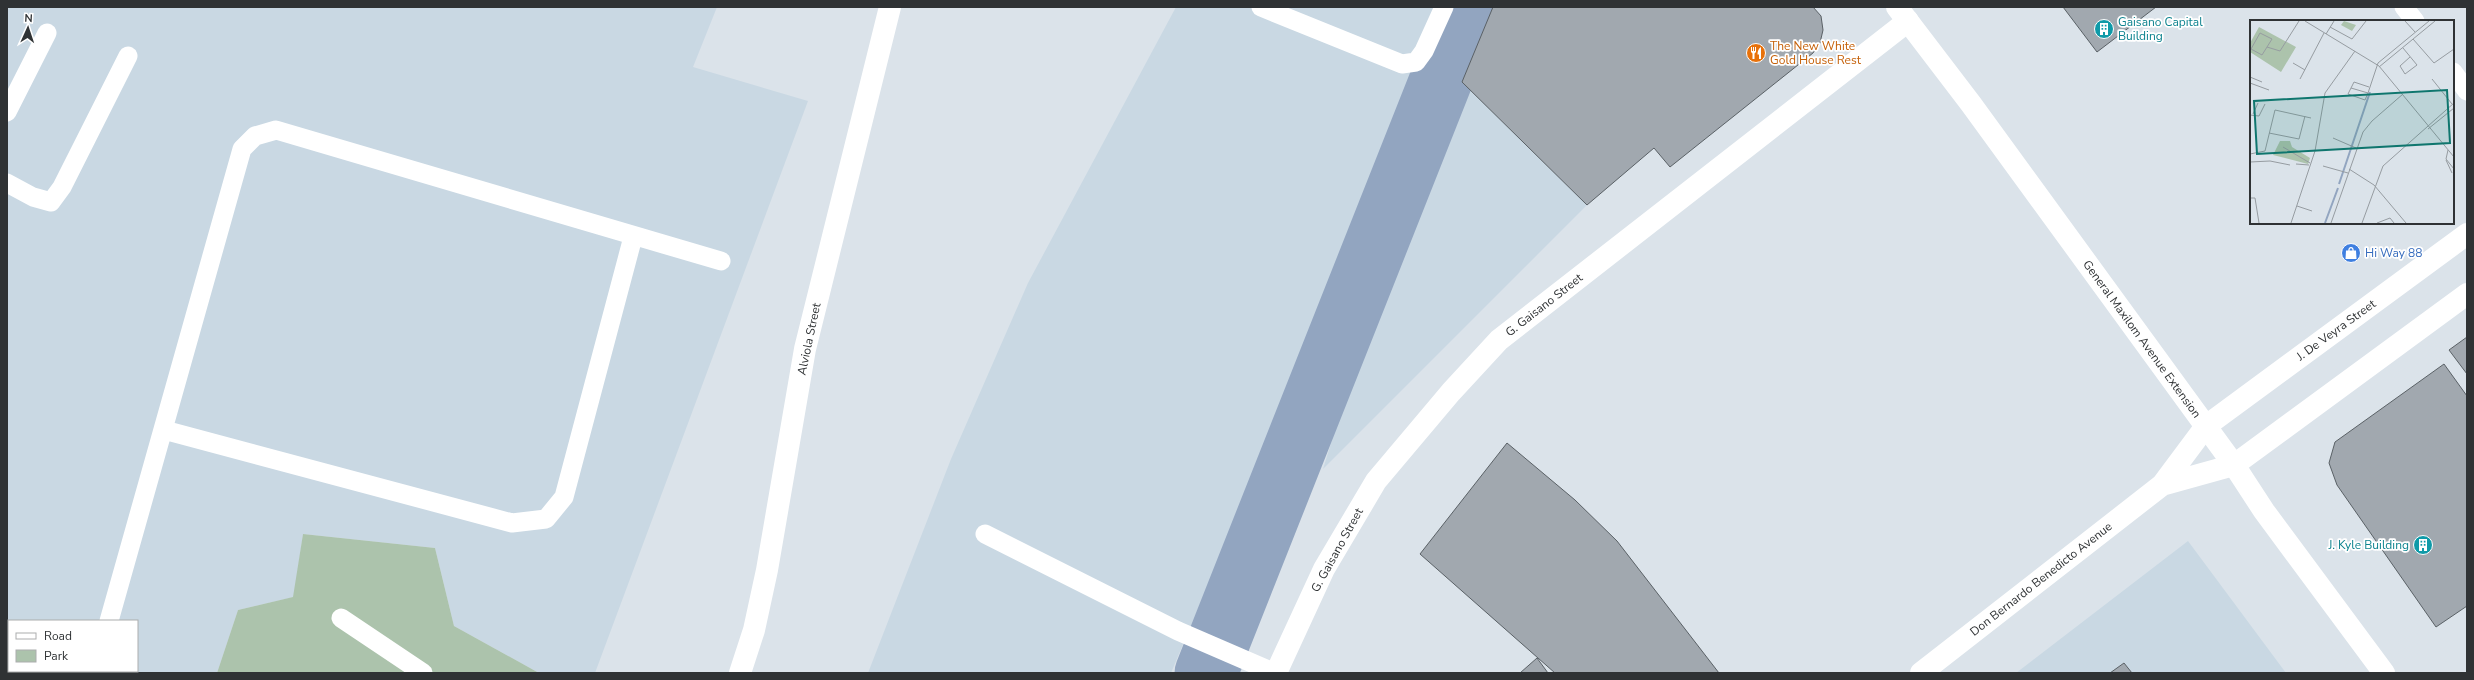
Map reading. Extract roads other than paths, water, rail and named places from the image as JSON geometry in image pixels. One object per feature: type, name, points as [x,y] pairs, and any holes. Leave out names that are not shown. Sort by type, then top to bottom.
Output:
[{"type":"street","name":"Alviola Street","points":[[740,673],[754,630],[767,570],[805,349],[890,7]]},
{"type":"street","name":"General Maxilom Avenue Extension","points":[[1903,14],[1971,104],[2206,426],[2264,511],[2384,673]]},
{"type":"street","name":"G. Gaisano Street","points":[[1276,673],[1324,569],[1376,481],[1451,392],[1499,340],[1903,14]]},
{"type":"street","name":"J. De Veyra Street","points":[[2206,426],[2467,234]]},
{"type":"street","points":[[2234,465],[2467,294]]},
{"type":"street","name":"Don Bernardo Benedicto Avenue","points":[[1921,673],[2162,485],[2206,426]]},
{"type":"street","name":"Don Bernardo Benedicto Avenue","points":[[2162,485],[2234,465]]},
{"type":"lane","points":[[1262,7],[1402,64],[1416,62],[1424,50],[1444,7]]},
{"type":"lane","points":[[2404,7],[2414,20]]},
{"type":"lane","points":[[7,112],[47,33]]},
{"type":"lane","points":[[7,183],[33,197],[51,202],[62,187],[128,56]]},
{"type":"lane","points":[[2454,73],[2467,91]]},
{"type":"lane","points":[[109,620],[242,149],[255,136],[276,130],[633,237],[721,261]]},
{"type":"lane","points":[[164,430],[512,523],[546,519],[564,497],[633,237]]},
{"type":"lane","points":[[985,534],[1178,631],[1276,673]]},
{"type":"lane","points":[[341,618],[423,673]]},
{"type":"waterway","points":[[1206,673],[1470,7]]},
{"type":"place","name":"Gaisano Capital Building","points":[[2104,29]]},
{"type":"place","name":"The New White Gold House Rest","points":[[1756,53]]},
{"type":"place","name":"Hi Way 88","points":[[2351,253]]},
{"type":"place","name":"J. Kyle Building","points":[[2423,545]]}]
